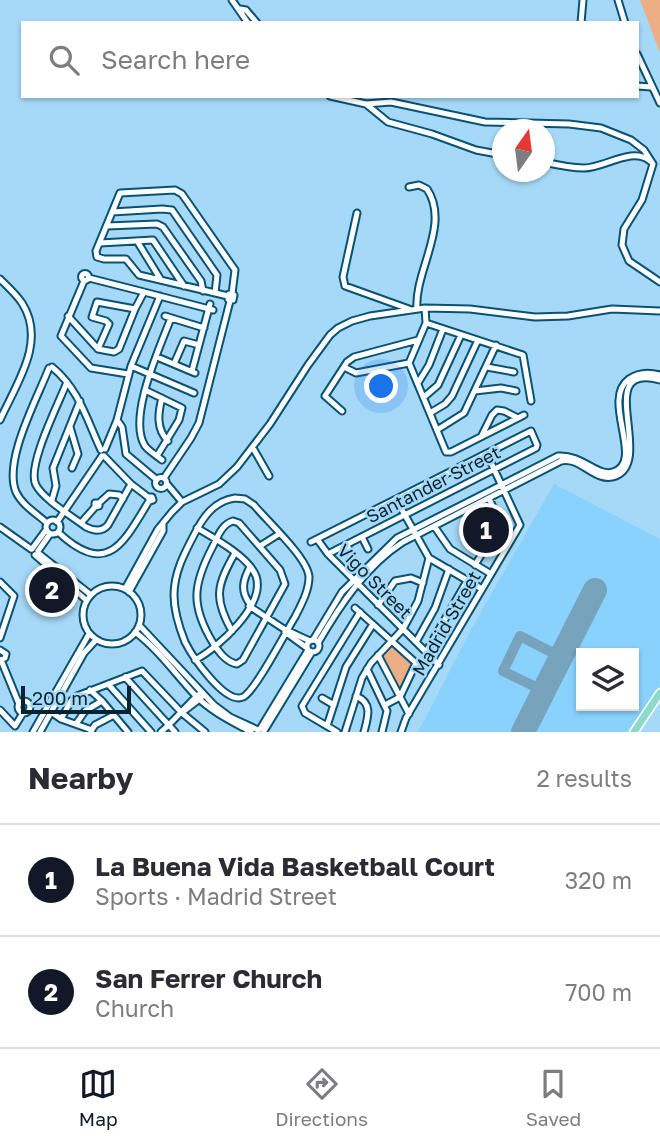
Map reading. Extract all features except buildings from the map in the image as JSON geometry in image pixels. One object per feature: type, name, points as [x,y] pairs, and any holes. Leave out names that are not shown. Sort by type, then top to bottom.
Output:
[{"type":"main road","points":[[634,732],[660,693]]},
{"type":"street","points":[[232,0],[246,21]]},
{"type":"street","points":[[581,21],[583,0]]},
{"type":"street","points":[[618,0],[624,21]]},
{"type":"street","points":[[240,9],[246,10],[255,21]]},
{"type":"street","points":[[639,59],[660,103]]},
{"type":"street","points":[[639,78],[645,73]]},
{"type":"street","points":[[639,86],[651,87]]},
{"type":"street","points":[[339,98],[366,104],[391,102],[469,120],[501,124],[587,125],[621,134],[644,150],[652,163],[642,200],[624,229],[622,245],[629,261],[660,282]]},
{"type":"street","points":[[366,104],[388,122],[492,153]]},
{"type":"street","points":[[555,164],[586,168],[637,155],[652,163]]},
{"type":"street","points":[[409,187],[419,185],[427,188],[435,208],[431,245],[414,310]]},
{"type":"street","points":[[163,483],[199,423],[230,297],[235,270],[182,194],[175,190],[122,192],[96,255],[104,260],[127,260],[139,275],[230,297]]},
{"type":"street","points":[[112,212],[162,208],[172,210],[217,275],[215,293]]},
{"type":"street","points":[[357,213],[343,277],[345,286],[414,310]]},
{"type":"street","points":[[106,226],[163,226],[201,281],[203,290]]},
{"type":"street","points":[[137,241],[161,280]]},
{"type":"street","points":[[100,243],[155,241],[184,286]]},
{"type":"street","points":[[0,279],[21,301],[32,330],[29,358],[0,420]]},
{"type":"street","points":[[128,373],[96,370],[87,365],[61,336],[86,279],[210,308],[193,372],[157,357]]},
{"type":"street","points":[[68,316],[98,349],[117,351],[144,292]]},
{"type":"street","points":[[57,522],[103,453],[117,420],[128,373],[160,296]]},
{"type":"street","points":[[98,349],[108,324],[100,319],[106,303],[135,309]]},
{"type":"street","points":[[425,308],[426,323],[410,363],[445,451],[449,453],[521,416],[497,410],[482,435]]},
{"type":"street","points":[[127,591],[179,499],[219,484],[253,447],[334,331],[352,321],[425,308],[470,309],[535,317],[568,316],[612,309],[660,311]]},
{"type":"street","points":[[145,390],[183,408],[160,458],[147,448],[143,440],[139,416],[145,390],[168,317],[204,328]]},
{"type":"street","points":[[426,323],[525,356],[531,401]]},
{"type":"street","points":[[418,383],[429,365],[443,329]]},
{"type":"street","points":[[424,397],[438,385],[461,335]]},
{"type":"street","points":[[342,411],[324,396],[354,357],[418,340]]},
{"type":"street","points":[[430,413],[452,396],[478,340]]},
{"type":"street","points":[[174,364],[184,341],[199,345]]},
{"type":"street","points":[[437,430],[462,415],[496,345]]},
{"type":"street","points":[[344,367],[356,373],[410,363]]},
{"type":"street","points":[[131,366],[194,393]]},
{"type":"street","points":[[487,367],[514,372]]},
{"type":"street","points":[[35,551],[48,532],[47,523],[19,497],[12,473],[17,449],[51,368],[67,382],[80,401],[103,453],[148,499],[128,537],[108,551],[82,551],[58,532],[48,532]]},
{"type":"street","points":[[135,632],[200,695],[230,717],[259,731],[314,641],[356,582],[385,555],[415,533],[542,467],[568,460],[601,477],[616,476],[623,471],[631,457],[625,401],[627,391],[641,379],[660,377]]},
{"type":"street","points":[[67,382],[33,469],[38,489],[93,530],[105,528],[131,484]]},
{"type":"street","points":[[475,391],[501,388],[516,391]]},
{"type":"street","points":[[162,398],[158,417],[161,432],[168,441]]},
{"type":"street","points":[[52,500],[56,486],[52,468],[80,401]]},
{"type":"street","points":[[117,420],[122,427],[126,454],[179,499]]},
{"type":"street","points":[[70,427],[78,454],[72,468]]},
{"type":"street","name":"Santander Street","points":[[328,554],[537,447],[531,431],[487,453]]},
{"type":"street","points":[[253,447],[268,476]]},
{"type":"street","points":[[482,589],[429,558],[396,499],[487,453]]},
{"type":"street","name":"Madrid Street","points":[[401,732],[520,525],[487,453]]},
{"type":"street","points":[[415,533],[489,498],[503,488]]},
{"type":"street","points":[[81,523],[108,492],[124,499]]},
{"type":"street","points":[[235,498],[245,499],[254,505],[299,556],[309,574],[306,595],[255,686],[245,697],[239,699],[227,695],[195,660],[181,632],[174,592],[179,568],[197,528],[219,502],[235,498]]},
{"type":"street","points":[[475,565],[500,525],[489,498]]},
{"type":"street","name":"Vigo Street","points":[[396,499],[314,541],[439,665]]},
{"type":"street","points":[[47,523],[52,520],[57,522],[60,527],[58,532]]},
{"type":"street","points":[[233,521],[239,523],[285,579],[267,620],[243,660],[237,664],[229,662],[216,648],[199,614],[196,593],[200,573],[216,539],[224,526],[233,521]]},
{"type":"street","points":[[434,526],[450,550],[491,574]]},
{"type":"street","points":[[0,527],[91,595]]},
{"type":"street","points":[[195,660],[216,648],[232,631],[250,605],[256,592],[257,581],[250,567],[235,553],[197,528]]},
{"type":"street","points":[[260,546],[279,534]]},
{"type":"street","points":[[362,537],[368,549]]},
{"type":"street","points":[[347,545],[352,556]]},
{"type":"street","points":[[35,551],[86,600]]},
{"type":"street","points":[[232,631],[221,609],[219,594],[221,579],[235,553]]},
{"type":"street","points":[[345,732],[367,669],[403,629],[418,601],[429,558]]},
{"type":"street","points":[[250,567],[243,587],[250,605],[267,620],[314,641],[318,649],[309,650],[285,630]]},
{"type":"street","name":"Vigo Street","points":[[416,642],[435,608],[449,569]]},
{"type":"street","points":[[309,574],[318,571]]},
{"type":"street","points":[[378,606],[395,581],[411,579],[423,583]]},
{"type":"street","points":[[426,652],[467,581]]},
{"type":"street","points":[[0,582],[14,596],[0,638]]},
{"type":"street","points":[[106,587],[127,591],[140,607],[139,625],[135,632],[121,643],[96,640],[89,634],[83,620],[86,600],[106,587]]},
{"type":"street","points":[[0,607],[7,614]]},
{"type":"street","points":[[337,732],[305,713],[302,706],[358,610],[416,663],[400,697],[385,705]]},
{"type":"street","points":[[327,726],[346,667],[373,624]]},
{"type":"street","points":[[139,625],[200,695]]},
{"type":"street","points":[[40,732],[89,634]]},
{"type":"street","points":[[33,732],[46,717],[83,653],[96,640]]},
{"type":"street","points":[[0,650],[6,654],[1,665],[19,704],[18,710],[61,719],[91,731],[95,725],[114,715]]},
{"type":"street","points":[[378,655],[409,714]]},
{"type":"street","points":[[237,664],[241,672]]},
{"type":"street","points":[[367,669],[387,713],[382,732]]},
{"type":"street","points":[[61,719],[71,701],[90,690],[139,671],[145,672],[205,732]]},
{"type":"street","points":[[125,677],[174,732]]},
{"type":"street","points":[[108,684],[151,732]]},
{"type":"street","points":[[90,690],[128,732]]},
{"type":"street","points":[[161,732],[200,695]]},
{"type":"street","points":[[356,696],[363,699],[369,710],[364,732]]},
{"type":"street","points":[[322,698],[334,705]]},
{"type":"street","points":[[76,724],[85,711],[102,701]]},
{"type":"street","points":[[0,712],[13,729],[26,711],[26,702],[19,704]]},
{"type":"shaded area","points":[[640,0],[660,0],[660,53]]},
{"type":"shaded area","points":[[554,484],[660,539],[660,686],[627,732],[418,732],[473,626]]},
{"type":"shaded area","points":[[391,646],[415,665],[400,692],[380,655]]},
{"type":"taxiway","points":[[544,691],[503,671],[520,636],[561,657]]},
{"type":"runway","points":[[523,732],[595,590]]},
{"type":"place","name":"La Buena Vida Basketball Court","points":[[486,530]]},
{"type":"place","name":"San Ferrer Church","points":[[52,590]]}]
